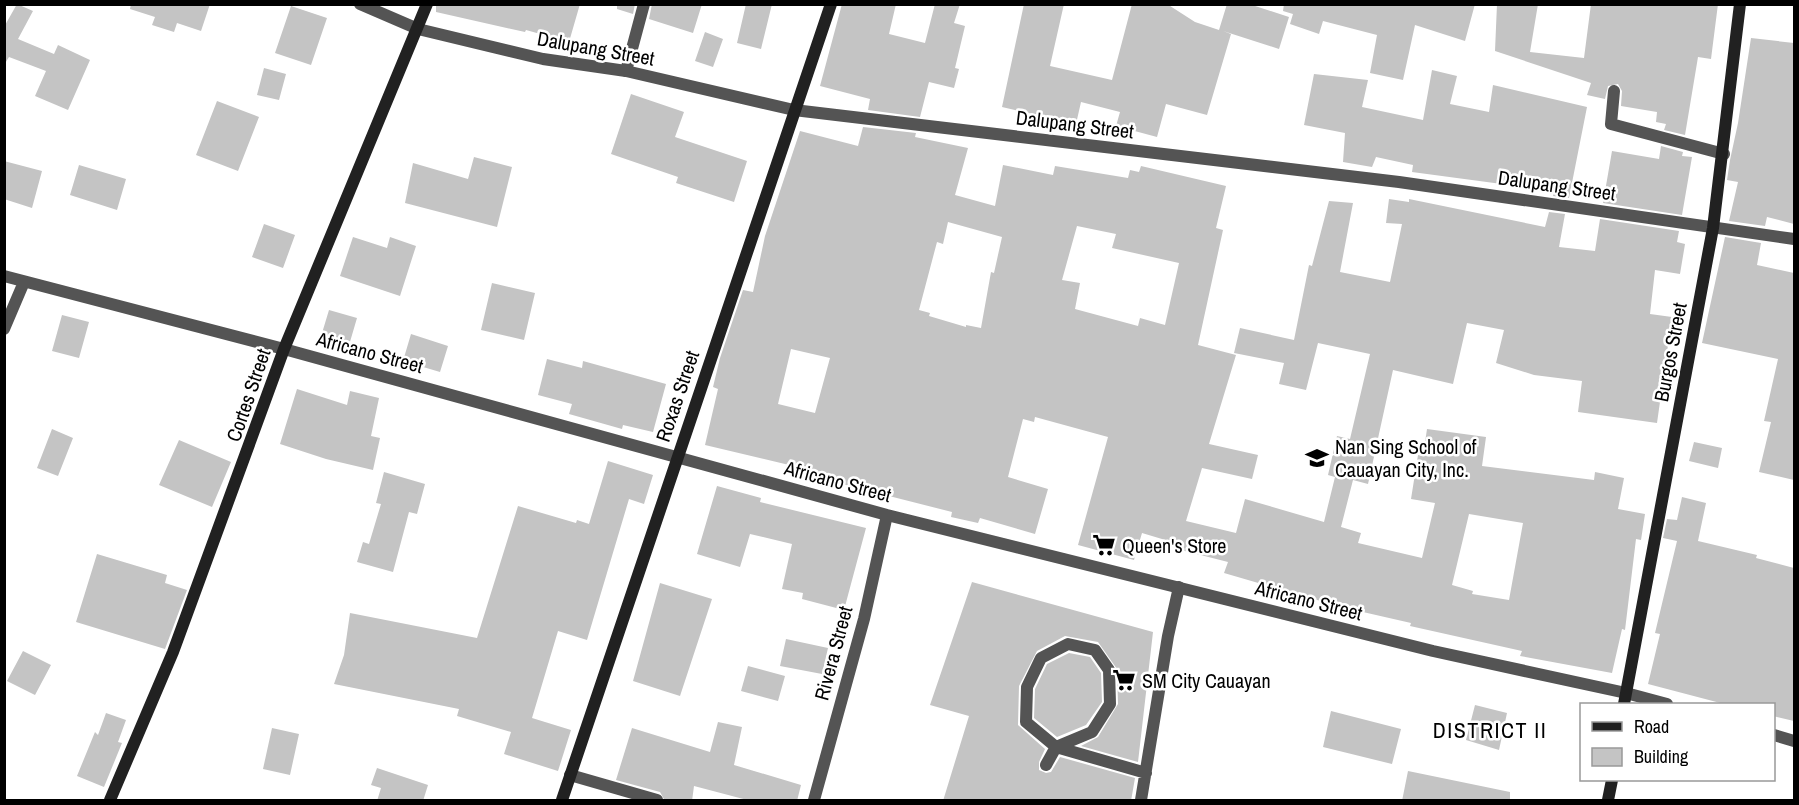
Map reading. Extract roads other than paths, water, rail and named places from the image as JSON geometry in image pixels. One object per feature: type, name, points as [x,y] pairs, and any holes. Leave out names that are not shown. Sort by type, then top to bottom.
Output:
[{"type":"street","name":"Dalupang Street","points":[[360,4],[418,29],[543,59],[626,71],[794,110],[1399,182],[1794,239]]},
{"type":"street","name":"Cortes Street","points":[[110,801],[173,652],[284,349],[427,4]]},
{"type":"street","points":[[626,71],[644,4]]},
{"type":"street","name":"Roxas Street","points":[[562,801],[831,4]]},
{"type":"street","name":"Burgos Street","points":[[1625,699],[1713,228],[1724,154],[1740,4]]},
{"type":"street","points":[[1614,91],[1611,124],[1724,154]]},
{"type":"street","name":"Africano Street","points":[[4,276],[284,349],[887,515],[1625,699],[1653,703]]},
{"type":"street","points":[[4,328],[24,282]]},
{"type":"street","name":"Rivera Street","points":[[814,801],[864,619],[887,515]]},
{"type":"street","points":[[1141,801],[1168,636],[1179,587]]},
{"type":"street","points":[[1046,765],[1056,747],[1092,732],[1110,704],[1109,670],[1095,650],[1068,644],[1041,658],[1027,687],[1026,722],[1056,747],[1146,773]]},
{"type":"street","points":[[1775,736],[1794,741]]},
{"type":"street","points":[[570,775],[657,801]]},
{"type":"street","points":[[1608,801],[1612,781]]},
{"type":"place","name":"Nan Sing School of Cauayan City, Inc.","points":[[1317,458]]},
{"type":"place","name":"Queen's Store","points":[[1104,545]]},
{"type":"place","name":"SM City Cauayan","points":[[1124,680]]},
{"type":"district","name":"DISTRICT II","points":[[1490,730]]}]
